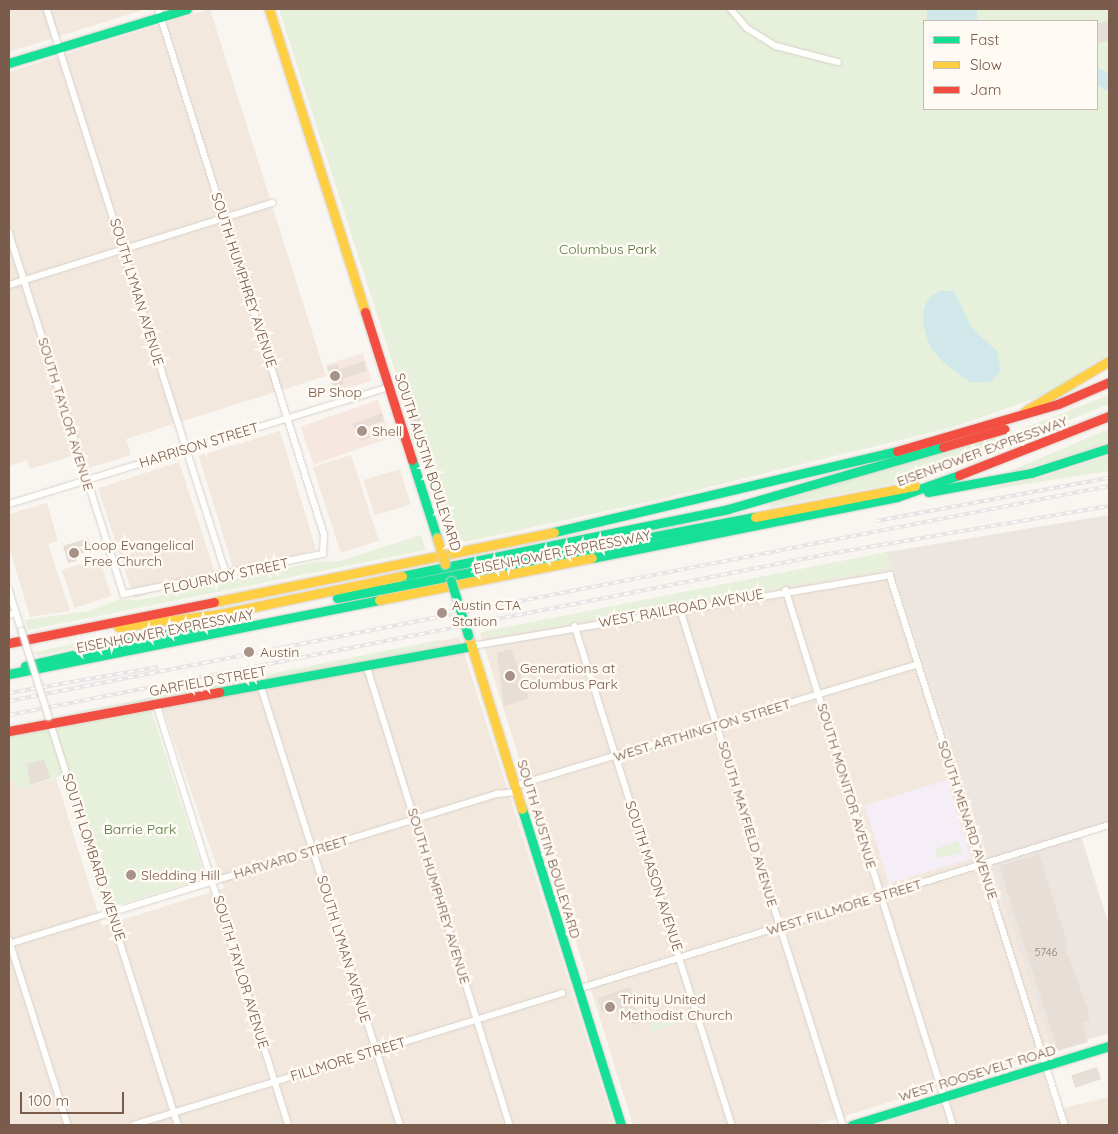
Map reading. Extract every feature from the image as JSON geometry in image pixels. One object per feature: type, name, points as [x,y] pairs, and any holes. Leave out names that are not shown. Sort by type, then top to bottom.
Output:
[{"type":"main road","points":[[9,63],[59,48],[159,13],[187,9]]},
{"type":"main road","name":"SOUTH AUSTIN BOULEVARD","points":[[269,9],[622,1125]]},
{"type":"main road","points":[[1015,418],[1109,361]]},
{"type":"main road","name":"EISENHOWER EXPRESSWAY","points":[[9,643],[641,514],[904,450],[1058,404],[1109,382]]},
{"type":"main road","points":[[9,673],[39,661],[728,509],[1024,423],[1058,404]]},
{"type":"main road","name":"EISENHOWER EXPRESSWAY","points":[[9,673],[897,497],[942,482],[1109,416]]},
{"type":"main road","points":[[897,497],[1031,473],[1109,448]]},
{"type":"main road","points":[[90,627],[136,627],[220,614],[942,482]]},
{"type":"main road","name":"GARFIELD STREET","points":[[9,731],[50,720],[157,705],[472,646]]},
{"type":"main road","name":"WEST ROOSEVELT ROAD","points":[[852,1125],[1109,1046]]},
{"type":"street","name":"SOUTH LYMAN AVENUE","points":[[47,9],[227,576]]},
{"type":"street","points":[[731,9],[747,28],[776,46],[838,62]]},
{"type":"street","name":"SOUTH HUMPHREY AVENUE","points":[[159,13],[326,541],[325,551]]},
{"type":"street","points":[[9,284],[272,203]]},
{"type":"street","name":"SOUTH TAYLOR AVENUE","points":[[9,232],[124,594]]},
{"type":"street","name":"HARRISON STREET","points":[[9,504],[389,387]]},
{"type":"street","name":"FLOURNOY STREET","points":[[124,594],[227,576],[315,557],[325,551]]},
{"type":"street","name":"WEST RAILROAD AVENUE","points":[[472,646],[680,608],[890,575]]},
{"type":"street","name":"SOUTH MENARD AVENUE","points":[[890,575],[1066,1125]]},
{"type":"street","name":"SOUTH LOMBARD AVENUE","points":[[9,589],[178,1125]]},
{"type":"street","name":"SOUTH MONITOR AVENUE","points":[[786,590],[953,1125]]},
{"type":"street","name":"SOUTH MAYFIELD AVENUE","points":[[680,608],[843,1125]]},
{"type":"street","points":[[9,615],[16,613]]},
{"type":"street","name":"SOUTH MASON AVENUE","points":[[575,626],[732,1125]]},
{"type":"street","name":"WEST ARTHINGTON STREET","points":[[516,789],[616,756],[918,664]]},
{"type":"street","name":"SOUTH HUMPHREY AVENUE","points":[[367,666],[510,1125]]},
{"type":"street","name":"SOUTH LYMAN AVENUE","points":[[261,686],[400,1125]]},
{"type":"street","name":"SOUTH TAYLOR AVENUE","points":[[157,705],[289,1125]]},
{"type":"street","name":"HARVARD STREET","points":[[9,942],[112,913],[516,789]]},
{"type":"street","name":"WEST FILLMORE STREET","points":[[578,989],[1109,825]]},
{"type":"street","points":[[9,942],[68,1125]]},
{"type":"street","name":"FILLMORE STREET","points":[[134,1125],[562,993]]},
{"type":"shaded area","points":[[9,9],[146,9],[9,52]]},
{"type":"shaded area","points":[[210,9],[326,376],[126,439],[131,455],[89,468],[84,452],[30,469],[27,460],[9,466],[9,72]]},
{"type":"shaded area","points":[[363,353],[372,381],[335,393],[326,365]]},
{"type":"shaded area","points":[[378,400],[391,438],[313,465],[300,427]]},
{"type":"shaded area","points":[[280,431],[316,550],[235,574],[199,456]]},
{"type":"shaded area","points":[[351,455],[379,541],[341,553],[313,467]]},
{"type":"shaded area","points":[[179,462],[215,572],[134,599],[98,488]]},
{"type":"shaded area","points":[[400,469],[411,504],[374,515],[364,480]]},
{"type":"shaded area","points":[[47,503],[58,541],[48,544],[70,611],[30,617],[9,547],[9,514]]},
{"type":"shaded area","points":[[1109,515],[1109,828],[1081,836],[1109,925],[1109,1033],[1052,1051],[887,552]]},
{"type":"shaded area","points":[[887,552],[1052,1051],[816,1125],[633,1125],[480,633]]},
{"type":"shaded area","points":[[99,558],[111,596],[74,608],[62,570]]},
{"type":"shaded area","points":[[459,637],[614,1125],[9,1125],[9,781],[14,779],[18,790],[56,778],[102,926],[224,888],[159,697]]},
{"type":"shaded area","points":[[947,780],[971,858],[889,884],[865,805]]},
{"type":"shaded area","points":[[1044,1073],[1055,1110],[1109,1097],[1109,1125],[876,1125]]},
{"type":"green space","name":"Columbus Park","points":[[279,9],[1109,9],[1109,354],[1050,393],[957,426],[661,499],[451,545]]},
{"type":"green space","points":[[1109,395],[1109,404],[965,463],[892,484],[771,507],[770,503],[1014,432]]},
{"type":"green space","points":[[1109,429],[1109,443],[1011,473],[1010,471]]},
{"type":"green space","points":[[1109,455],[1109,471],[975,492],[1047,476]]},
{"type":"green space","points":[[421,535],[426,550],[28,630],[25,620],[89,611],[120,599],[140,600],[314,562],[340,561]]},
{"type":"green space","points":[[887,552],[891,565],[888,569],[487,638],[482,632]]},
{"type":"green space","points":[[137,633],[37,656],[35,652],[111,636]]},
{"type":"green space","points":[[440,640],[442,647],[295,676],[62,715]]},
{"type":"green space","name":"Barrie Park","points":[[151,710],[205,878],[114,906],[73,772],[18,790],[14,780],[9,781],[9,733],[45,728],[50,731],[59,726]]},
{"type":"green space","points":[[958,841],[963,853],[937,858],[935,849]]},
{"type":"green space","points":[[683,1011],[686,1019],[652,1033],[648,1024]]},
{"type":"water","points":[[927,9],[977,9],[977,20],[927,20]]},
{"type":"water","points":[[1098,68],[1109,74],[1109,92],[1098,86]]},
{"type":"water","points":[[939,291],[954,291],[972,328],[997,351],[1001,371],[990,382],[970,382],[943,362],[930,347],[923,324],[924,308],[929,298]]},
{"type":"building","points":[[1109,20],[1109,40],[1098,44],[1098,24]]},
{"type":"building","points":[[364,361],[367,371],[342,379],[344,384],[333,388],[327,367],[338,364],[339,369]]},
{"type":"building","name":"Shell","points":[[382,413],[384,421],[367,426],[370,438],[360,441],[352,424]]},
{"type":"building","points":[[414,415],[418,415],[422,421],[418,427],[414,427],[410,423],[410,419]]},
{"type":"building","name":"Loop Evangelical Free Church","points":[[88,538],[92,550],[76,555],[77,561],[68,563],[63,546]]},
{"type":"building","name":"Generations at Columbus Park","points":[[511,649],[529,698],[504,706],[497,653]]},
{"type":"building","points":[[44,760],[50,778],[30,785],[27,764]]},
{"type":"building","points":[[1039,854],[1068,946],[1065,947],[1088,1009],[1089,1021],[1082,1023],[1088,1042],[1058,1051],[999,866]]},
{"type":"building","name":"Trinity United Methodist Church","points":[[630,987],[640,1023],[633,1025],[629,1016],[619,1019],[615,1008],[602,1013],[597,998]]},
{"type":"building","points":[[1097,1067],[1101,1079],[1075,1088],[1071,1075]]},
{"type":"railway","points":[[876,521],[1109,478]]},
{"type":"railway","points":[[9,701],[1109,486]]},
{"type":"railway","points":[[9,715],[828,554],[1109,506]]},
{"type":"railway","points":[[9,693],[158,667]]},
{"type":"traffic: fast","points":[[9,63],[187,9]]},
{"type":"traffic: fast","points":[[402,576],[728,509],[943,447]]},
{"type":"traffic: fast","points":[[928,492],[1031,473],[1109,448]]},
{"type":"traffic: fast","points":[[554,532],[897,451]]},
{"type":"traffic: fast","points":[[412,460],[437,538]]},
{"type":"traffic: fast","points":[[592,558],[897,497],[959,475]]},
{"type":"traffic: fast","points":[[337,598],[755,517]]},
{"type":"traffic: fast","points":[[451,581],[468,635]]},
{"type":"traffic: fast","points":[[9,674],[379,600]]},
{"type":"traffic: fast","points":[[25,666],[228,620]]},
{"type":"traffic: fast","points":[[219,692],[472,646]]},
{"type":"traffic: fast","points":[[522,809],[621,1125]]},
{"type":"traffic: fast","points":[[852,1125],[1109,1046]]},
{"type":"traffic: slow","points":[[269,9],[365,312]]},
{"type":"traffic: slow","points":[[1025,411],[1109,361]]},
{"type":"traffic: slow","points":[[755,517],[915,486]]},
{"type":"traffic: slow","points":[[214,602],[554,532]]},
{"type":"traffic: slow","points":[[437,538],[445,564]]},
{"type":"traffic: slow","points":[[379,600],[592,558]]},
{"type":"traffic: slow","points":[[118,627],[220,614],[402,576]]},
{"type":"traffic: slow","points":[[468,635],[522,809]]},
{"type":"traffic: jam","points":[[365,312],[412,460]]},
{"type":"traffic: jam","points":[[897,451],[1058,404],[1109,382]]},
{"type":"traffic: jam","points":[[959,475],[1109,416]]},
{"type":"traffic: jam","points":[[943,447],[1004,429]]},
{"type":"traffic: jam","points":[[9,643],[214,602]]},
{"type":"traffic: jam","points":[[9,731],[219,692]]},
{"type":"place","name":"BP Shop","points":[[335,376]]},
{"type":"place","name":"Shell","points":[[362,431]]},
{"type":"place","name":"Loop Evangelical Free Church","points":[[74,553]]},
{"type":"place","name":"Austin CTA Station","points":[[442,613]]},
{"type":"place","name":"Austin","points":[[249,652]]},
{"type":"place","name":"Generations at Columbus Park","points":[[510,676]]},
{"type":"place","name":"Sledding Hill","points":[[131,875]]},
{"type":"place","name":"Trinity United Methodist Church","points":[[610,1007]]}]
